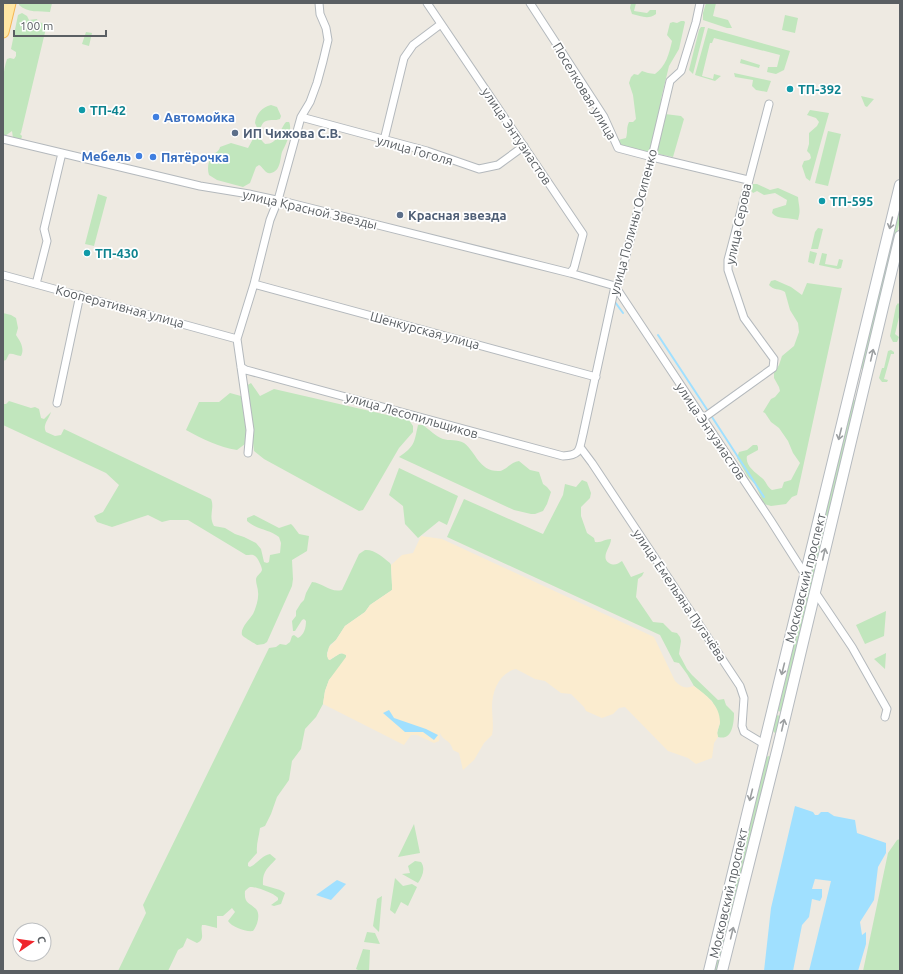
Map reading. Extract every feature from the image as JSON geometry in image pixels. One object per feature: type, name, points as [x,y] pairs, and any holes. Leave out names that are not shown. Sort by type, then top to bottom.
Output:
[{"type":"main road","points":[[3,32],[10,3]]},
{"type":"main road","name":"Московский проспект","points":[[709,971],[900,185]]},
{"type":"main road","name":"Московский проспект","points":[[722,971],[778,747],[900,236]]},
{"type":"main road","points":[[854,379],[866,382]]},
{"type":"main road","points":[[764,744],[778,747]]},
{"type":"street","points":[[248,453],[250,430],[237,339],[254,284],[270,220],[278,200],[300,117],[310,102],[317,83],[328,40],[326,28],[320,14],[318,3]]},
{"type":"street","name":"улица Энтузиастов","points":[[427,3],[583,234],[574,268],[570,273]]},
{"type":"street","name":"Поселковая улица","points":[[530,3],[604,117],[618,148],[748,180]]},
{"type":"street","name":"улица Полины Осипенко","points":[[580,447],[615,286],[619,282],[652,157],[670,81],[681,71],[696,22],[700,3]]},
{"type":"street","points":[[384,140],[404,58],[413,45],[441,24]]},
{"type":"street","name":"улица Серова","points":[[702,419],[773,368],[774,359],[744,318],[728,270],[728,260],[769,104]]},
{"type":"street","name":"улица Гоголя","points":[[300,117],[427,151],[479,169],[498,165],[524,146]]},
{"type":"street","name":"улица Красной Звезды","points":[[3,139],[200,186],[278,200],[570,273],[615,286]]},
{"type":"street","points":[[36,284],[47,241],[44,229],[62,153]]},
{"type":"street","name":"Кооперативная улица","points":[[3,275],[237,339]]},
{"type":"street","name":"Шенкурская улица","points":[[254,284],[596,377]]},
{"type":"street","name":"улица Энтузиастов","points":[[615,286],[806,576]]},
{"type":"street","points":[[57,403],[80,295]]},
{"type":"street","name":"улица Лесопильщиков","points":[[241,367],[246,370],[563,456],[573,455],[580,447]]},
{"type":"street","name":"улица Емельяна Пугачёва","points":[[580,447],[740,686],[744,698],[742,726],[744,732],[764,744]]},
{"type":"street","points":[[815,592],[852,647],[888,709],[885,717]]},
{"type":"green space","points":[[19,3],[52,3],[50,12],[22,8]]},
{"type":"green space","points":[[631,3],[636,3],[634,11],[647,13],[650,10],[656,10],[656,14],[647,17],[632,14],[630,8]]},
{"type":"green space","points":[[706,3],[716,3],[713,16],[728,20],[732,28],[727,28],[703,20],[703,13]]},
{"type":"green space","points":[[22,13],[27,16],[29,20],[37,19],[38,22],[47,24],[20,134],[22,136],[21,140],[13,138],[12,131],[3,136],[2,97],[3,76],[7,59],[14,59],[16,56],[16,52],[11,49],[18,15]]},
{"type":"green space","points":[[785,15],[798,18],[795,33],[782,30]]},
{"type":"green space","points":[[681,21],[685,22],[679,49],[669,66],[661,99],[665,114],[681,116],[684,119],[673,157],[621,146],[618,140],[626,138],[629,122],[633,122],[636,119],[633,95],[629,83],[631,77],[634,74],[638,75],[642,71],[655,74],[659,71],[670,51],[672,41],[667,35],[670,23],[677,23]]},
{"type":"green space","points":[[701,27],[705,27],[693,74],[689,70]]},
{"type":"green space","points":[[708,28],[790,51],[784,70],[776,74],[767,72],[768,67],[777,67],[780,55],[714,38],[712,43],[710,43],[702,76],[713,79],[714,74],[721,76],[715,81],[695,75]]},
{"type":"green space","points":[[86,32],[92,33],[89,46],[82,44]]},
{"type":"green space","points":[[741,59],[760,65],[759,68],[740,63]]},
{"type":"green space","points":[[734,73],[771,81],[767,92],[756,90],[752,86],[753,80],[735,77]]},
{"type":"green space","points":[[861,96],[874,99],[867,107],[865,106]]},
{"type":"green space","points":[[271,105],[277,107],[281,116],[280,119],[268,120],[262,124],[260,129],[261,140],[265,144],[273,142],[286,122],[289,122],[290,125],[288,137],[277,170],[269,173],[259,165],[256,167],[250,183],[243,187],[217,180],[209,175],[208,168],[210,160],[220,147],[231,143],[248,148],[258,130],[255,123],[258,114],[262,109]]},
{"type":"green space","points":[[810,110],[829,113],[810,181],[806,178],[802,166],[804,161],[811,158],[807,151],[809,144],[809,133],[817,126],[819,122],[816,118],[807,115]]},
{"type":"green space","points":[[828,131],[841,134],[828,186],[815,183]]},
{"type":"green space","points":[[751,184],[757,184],[770,190],[778,188],[798,197],[800,211],[798,220],[780,218],[774,215],[772,213],[773,209],[786,205],[787,200],[775,193],[764,195],[757,191],[753,193],[749,188]]},
{"type":"green space","points":[[98,194],[107,197],[94,246],[85,244]]},
{"type":"green space","points":[[900,201],[900,220],[865,368],[862,369],[860,368]]},
{"type":"green space","points":[[818,228],[823,229],[818,249],[811,249],[815,232]]},
{"type":"green space","points":[[810,251],[817,253],[814,264],[808,262]]},
{"type":"green space","points":[[822,253],[827,254],[825,264],[837,266],[839,259],[843,260],[841,268],[838,269],[819,265]]},
{"type":"green space","points":[[775,280],[791,287],[802,295],[807,283],[842,288],[797,495],[792,497],[786,504],[771,506],[764,504],[755,484],[748,477],[737,458],[739,452],[747,450],[753,445],[757,445],[758,450],[747,456],[749,466],[772,490],[782,488],[784,482],[791,480],[800,463],[779,428],[771,422],[763,412],[771,399],[780,391],[774,378],[774,373],[782,356],[794,346],[799,332],[798,323],[790,310],[785,292],[769,285],[771,281]]},
{"type":"green space","points":[[898,303],[900,305],[900,313],[895,334],[899,337],[897,342],[893,342],[890,336],[896,306]]},
{"type":"green space","points":[[3,313],[16,318],[18,328],[16,335],[22,345],[22,353],[21,356],[9,354],[6,360],[3,361],[4,338]]},
{"type":"green space","points":[[891,350],[894,354],[891,354],[884,379],[888,380],[887,382],[882,382],[879,378],[882,368],[884,368],[888,351]]},
{"type":"green space","points":[[251,383],[260,396],[274,389],[409,420],[413,426],[413,432],[399,448],[363,510],[359,511],[264,459],[254,451],[246,386]]},
{"type":"green space","points":[[230,393],[241,396],[248,433],[245,444],[237,450],[230,449],[186,430],[199,402],[219,402]]},
{"type":"green space","points":[[852,399],[857,401],[782,712],[778,711]]},
{"type":"green space","points":[[9,401],[39,409],[41,418],[44,419],[51,412],[45,424],[46,432],[55,436],[61,435],[64,429],[211,499],[212,522],[214,526],[225,528],[256,543],[261,549],[264,562],[269,562],[270,555],[280,553],[281,543],[279,537],[251,524],[247,521],[247,518],[254,515],[279,528],[291,524],[299,534],[309,536],[307,551],[292,560],[292,586],[267,642],[257,645],[242,635],[242,629],[253,614],[258,600],[256,578],[262,570],[256,557],[253,555],[246,555],[188,520],[170,520],[162,522],[148,515],[112,527],[97,522],[94,516],[103,512],[119,485],[106,473],[3,425],[3,404],[6,404]]},
{"type":"green space","points":[[418,425],[423,425],[435,435],[443,439],[464,443],[486,468],[501,471],[519,461],[530,470],[539,472],[543,484],[551,492],[543,511],[531,514],[514,510],[399,457],[413,444]]},
{"type":"green space","points":[[399,468],[458,496],[447,525],[439,521],[418,538],[405,524],[403,506],[389,495]]},
{"type":"green space","points":[[582,480],[587,482],[591,493],[590,498],[581,507],[581,516],[587,533],[594,538],[595,542],[611,539],[606,555],[609,563],[616,564],[622,561],[631,577],[644,572],[638,579],[636,597],[653,622],[663,623],[672,632],[677,633],[681,641],[679,654],[687,669],[718,700],[724,699],[726,705],[734,713],[731,731],[723,738],[718,737],[717,733],[720,723],[712,701],[694,686],[679,663],[674,662],[660,635],[447,537],[464,499],[543,534],[563,495],[565,484],[576,487]]},
{"type":"green space","points":[[365,550],[375,552],[390,563],[392,590],[370,605],[365,612],[345,626],[336,640],[330,645],[327,653],[328,659],[330,660],[339,654],[344,653],[346,655],[346,660],[329,680],[325,691],[323,704],[316,717],[305,729],[301,749],[292,761],[289,780],[277,797],[265,826],[260,828],[257,853],[248,863],[248,866],[250,867],[264,856],[270,854],[276,859],[268,867],[263,876],[263,885],[285,893],[281,904],[274,906],[271,905],[278,900],[276,896],[270,892],[250,887],[245,891],[245,898],[246,901],[256,909],[258,914],[257,923],[253,931],[243,930],[228,921],[235,912],[232,908],[223,916],[217,916],[217,928],[202,925],[202,937],[197,943],[187,938],[183,947],[178,950],[168,971],[118,971],[146,913],[143,905],[269,648],[276,647],[280,644],[286,645],[290,642],[292,636],[294,635],[298,638],[303,633],[306,621],[304,619],[302,620],[295,631],[293,631],[292,621],[296,616],[296,611],[304,600],[312,582],[330,589],[338,591],[342,590],[359,554]]},
{"type":"green space","points":[[886,611],[884,636],[865,644],[856,625]]},
{"type":"green space","points":[[886,653],[885,669],[874,659]]},
{"type":"green space","points":[[776,715],[781,716],[777,732],[775,733],[772,730]]},
{"type":"green space","points":[[766,757],[771,757],[719,971],[713,971]]},
{"type":"green space","points":[[414,824],[420,853],[398,857]]},
{"type":"green space","points":[[900,839],[900,971],[863,971],[888,853],[897,840]]},
{"type":"green space","points":[[415,861],[421,862],[423,867],[422,876],[418,883],[402,874],[410,873],[408,866]]},
{"type":"green space","points":[[395,878],[403,886],[412,884],[417,887],[408,906],[401,902],[395,914],[390,910]]},
{"type":"green space","points":[[382,896],[379,932],[373,926],[377,899]]},
{"type":"green space","points":[[367,932],[375,933],[380,944],[364,942]]},
{"type":"green space","points":[[363,949],[370,950],[369,971],[360,971],[356,969]]},
{"type":"sand","points":[[421,536],[442,539],[654,637],[675,681],[683,687],[694,686],[712,701],[718,710],[720,722],[717,731],[718,737],[714,743],[712,758],[696,764],[688,758],[668,751],[625,707],[619,708],[613,714],[602,718],[586,711],[571,694],[561,693],[545,681],[535,679],[516,669],[505,674],[495,689],[492,701],[492,735],[484,743],[474,760],[463,770],[459,753],[453,750],[452,746],[440,733],[439,741],[434,743],[417,735],[411,735],[404,745],[323,704],[325,691],[329,680],[346,657],[346,655],[341,653],[329,660],[327,656],[329,647],[336,640],[345,626],[365,612],[370,605],[392,590],[391,565],[402,555],[413,553]]},
{"type":"water","points":[[389,710],[394,718],[426,729],[438,735],[434,740],[423,732],[405,732],[383,713]]},
{"type":"water","points":[[795,806],[813,812],[815,815],[818,815],[821,812],[828,812],[834,816],[855,820],[857,833],[886,843],[886,853],[878,867],[874,900],[860,922],[862,935],[866,932],[866,944],[858,971],[809,971],[831,881],[815,879],[812,889],[822,889],[822,897],[820,901],[812,899],[809,917],[802,925],[793,971],[764,971],[771,908]]},
{"type":"water","points":[[337,880],[346,884],[331,900],[316,895]]},
{"type":"waterway","points":[[615,302],[623,313]]},
{"type":"waterway","points":[[658,335],[708,411]]},
{"type":"waterway","points":[[712,417],[764,497]]},
{"type":"place","name":"ТП-392","points":[[790,89]]},
{"type":"place","name":"ТП-42","points":[[82,110]]},
{"type":"place","name":"Автомойка","points":[[156,117]]},
{"type":"place","name":"ИП Чижова С.В.","points":[[235,133]]},
{"type":"place","name":"Мебель","points":[[139,156]]},
{"type":"place","name":"Пятёрочка","points":[[153,157]]},
{"type":"place","name":"ТП-595","points":[[822,201]]},
{"type":"place","name":"Красная звезда","points":[[400,215]]},
{"type":"place","name":"ТП-430","points":[[87,253]]}]
